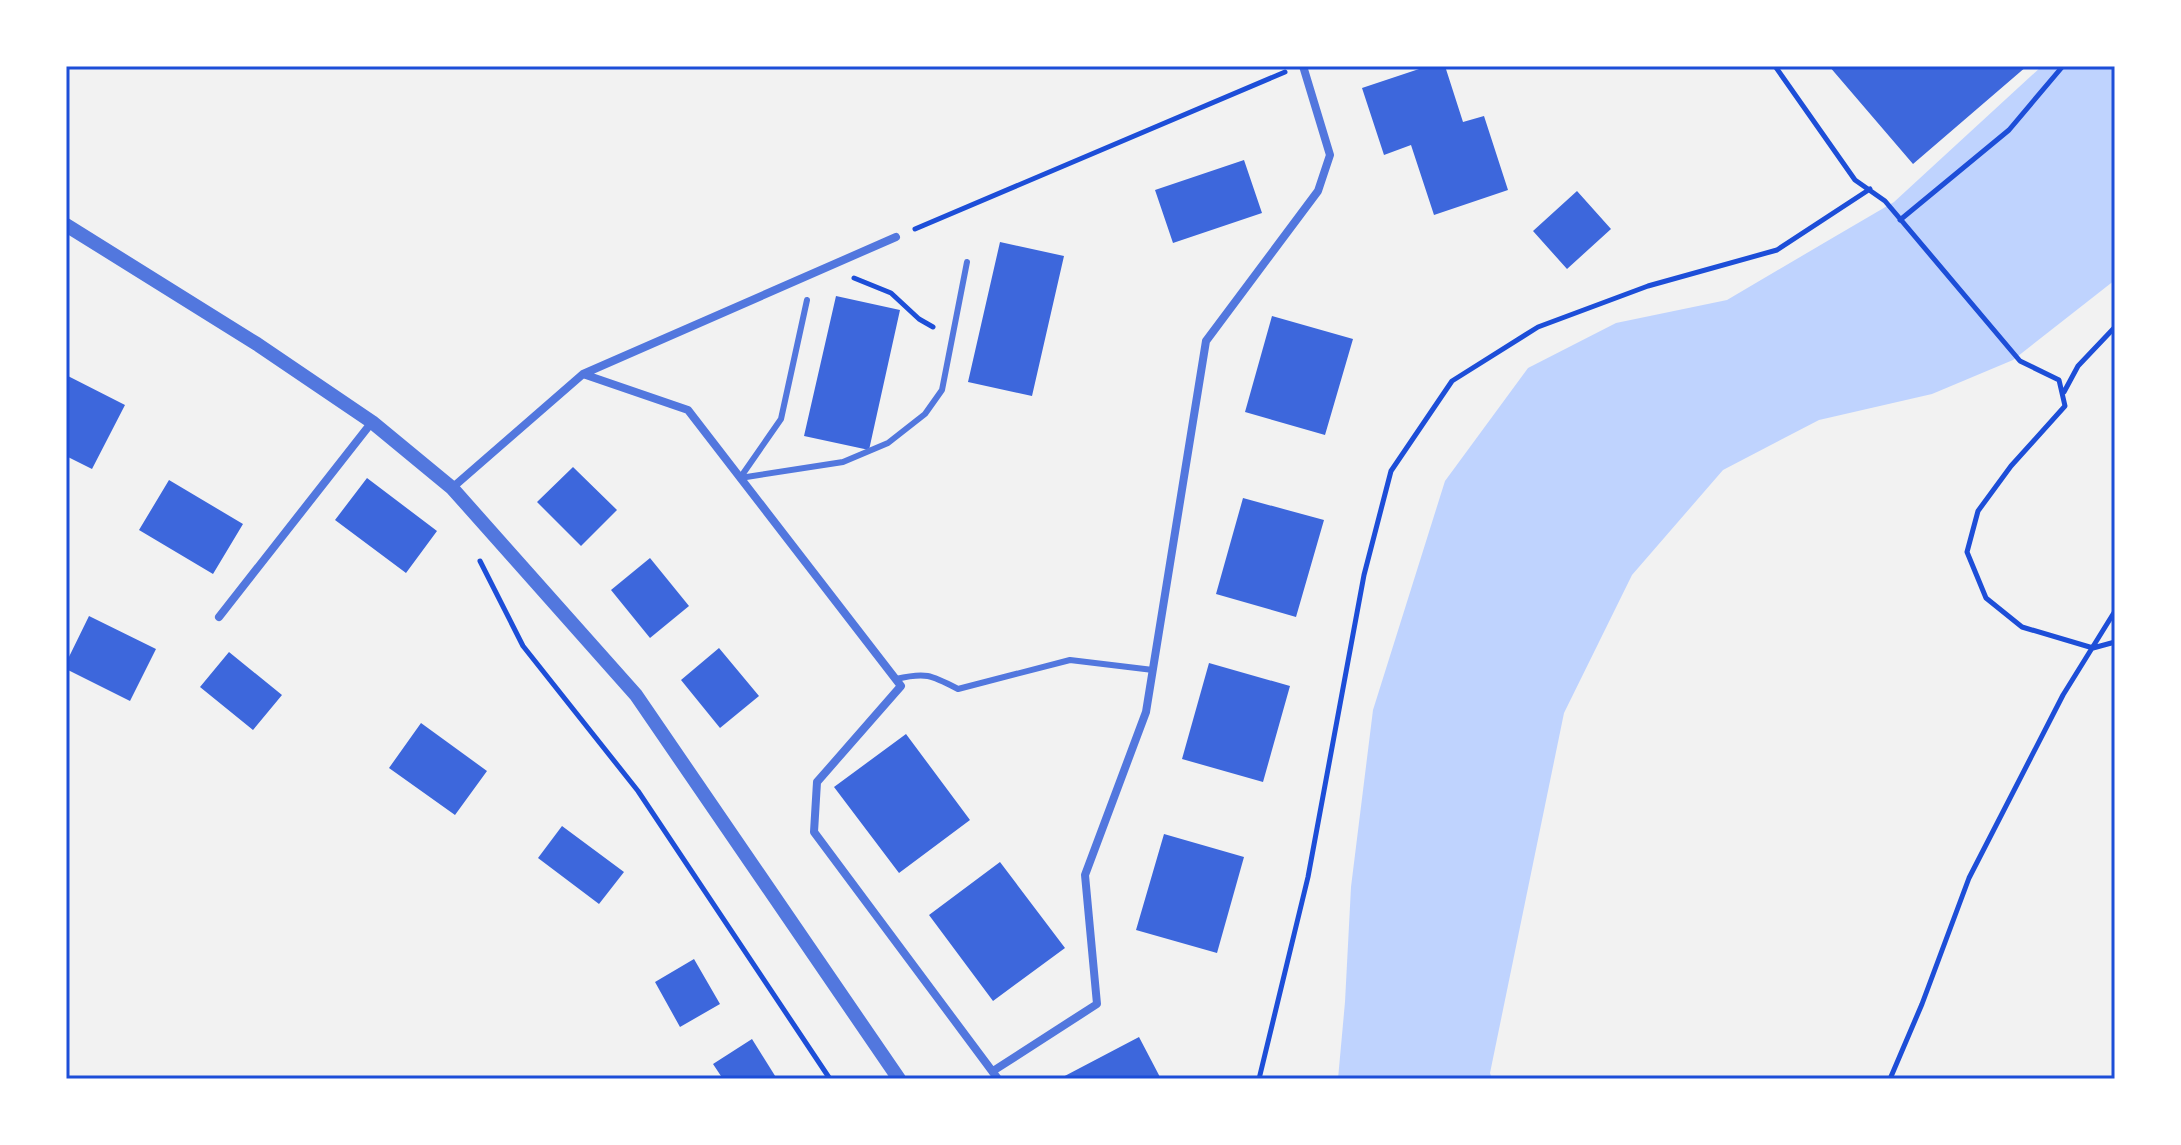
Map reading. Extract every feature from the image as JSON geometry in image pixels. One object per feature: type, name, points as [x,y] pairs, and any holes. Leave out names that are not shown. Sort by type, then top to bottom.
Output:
[{"type":"street","points":[[583,374],[688,410],[901,686],[817,782],[814,832],[996,1075],[1097,1004],[1085,875],[1146,712],[1206,341],[1318,191],[1330,155],[1303,66]]},
{"type":"street","points":[[67,229],[257,344],[372,422],[452,488],[636,695],[899,1079]]},
{"type":"street","points":[[452,488],[583,374],[896,237]]},
{"type":"street","points":[[219,617],[372,422]]},
{"type":"lane","points":[[740,478],[843,462],[888,443],[925,414],[942,390],[967,262]]},
{"type":"lane","points":[[740,478],[781,419],[807,300]]},
{"type":"lane","points":[[896,679],[931,675],[958,689],[1070,660],[1153,670]]},
{"type":"path","points":[[1775,66],[1855,180],[1885,201],[2020,361],[2059,380],[2065,406],[2011,466],[1978,511],[1967,552],[1986,598],[2022,627],[2093,648],[2115,642]]},
{"type":"path","points":[[1900,220],[2009,130],[2063,66]]},
{"type":"path","points":[[896,237],[1288,71]]},
{"type":"path","points":[[1259,1079],[1308,877],[1364,575],[1391,471],[1452,381],[1538,327],[1648,286],[1777,250],[1870,189]]},
{"type":"path","points":[[850,277],[891,293],[919,319],[952,338]]},
{"type":"path","points":[[2063,392],[2078,366],[2115,327]]},
{"type":"path","points":[[478,556],[523,646],[638,791],[830,1079]]},
{"type":"path","points":[[1890,1079],[1969,878],[2063,695],[2115,611]]},
{"type":"water","points":[[2042,66],[2115,66],[2115,280],[2013,360],[1932,394],[1819,420],[1723,470],[1632,575],[1564,713],[1490,1073],[1492,1079],[1338,1079],[1351,887],[1373,710],[1445,481],[1528,368],[1616,323],[1727,300],[1894,202]]},
{"type":"building","points":[[1428,66],[1445,66],[1463,122],[1484,116],[1508,190],[1434,215],[1411,145],[1384,155],[1362,88]]},
{"type":"building","points":[[1829,66],[2027,66],[1913,164]]},
{"type":"building","points":[[1244,160],[1262,213],[1173,243],[1155,190]]},
{"type":"building","points":[[1577,191],[1611,229],[1567,269],[1533,231]]},
{"type":"building","points":[[1000,242],[1064,256],[1032,396],[968,382]]},
{"type":"building","points":[[836,296],[900,310],[869,450],[804,436]]},
{"type":"building","points":[[1272,316],[1353,339],[1325,435],[1245,412]]},
{"type":"building","points":[[66,375],[125,405],[92,469],[66,456]]},
{"type":"building","points":[[573,467],[617,510],[581,546],[537,502]]},
{"type":"building","points":[[367,478],[437,531],[406,573],[335,520]]},
{"type":"building","points":[[169,480],[243,524],[213,574],[139,530]]},
{"type":"building","points":[[1243,498],[1324,520],[1296,617],[1216,594]]},
{"type":"building","points":[[650,558],[689,606],[650,638],[611,590]]},
{"type":"building","points":[[89,616],[156,649],[130,701],[66,669]]},
{"type":"building","points":[[719,648],[759,696],[720,728],[681,680]]},
{"type":"building","points":[[229,652],[282,695],[253,730],[200,687]]},
{"type":"building","points":[[1209,663],[1290,686],[1263,782],[1182,759]]},
{"type":"building","points":[[421,723],[487,771],[455,815],[389,768]]},
{"type":"building","points":[[906,734],[970,820],[899,873],[834,787]]},
{"type":"building","points":[[562,826],[624,872],[599,904],[538,858]]},
{"type":"building","points":[[1164,834],[1244,857],[1217,953],[1136,930]]},
{"type":"building","points":[[1000,862],[1065,948],[993,1001],[929,915]]},
{"type":"building","points":[[694,959],[720,1004],[680,1027],[655,982]]},
{"type":"building","points":[[1139,1037],[1161,1079],[1059,1079]]},
{"type":"building","points":[[752,1039],[777,1079],[723,1079],[713,1064]]}]
